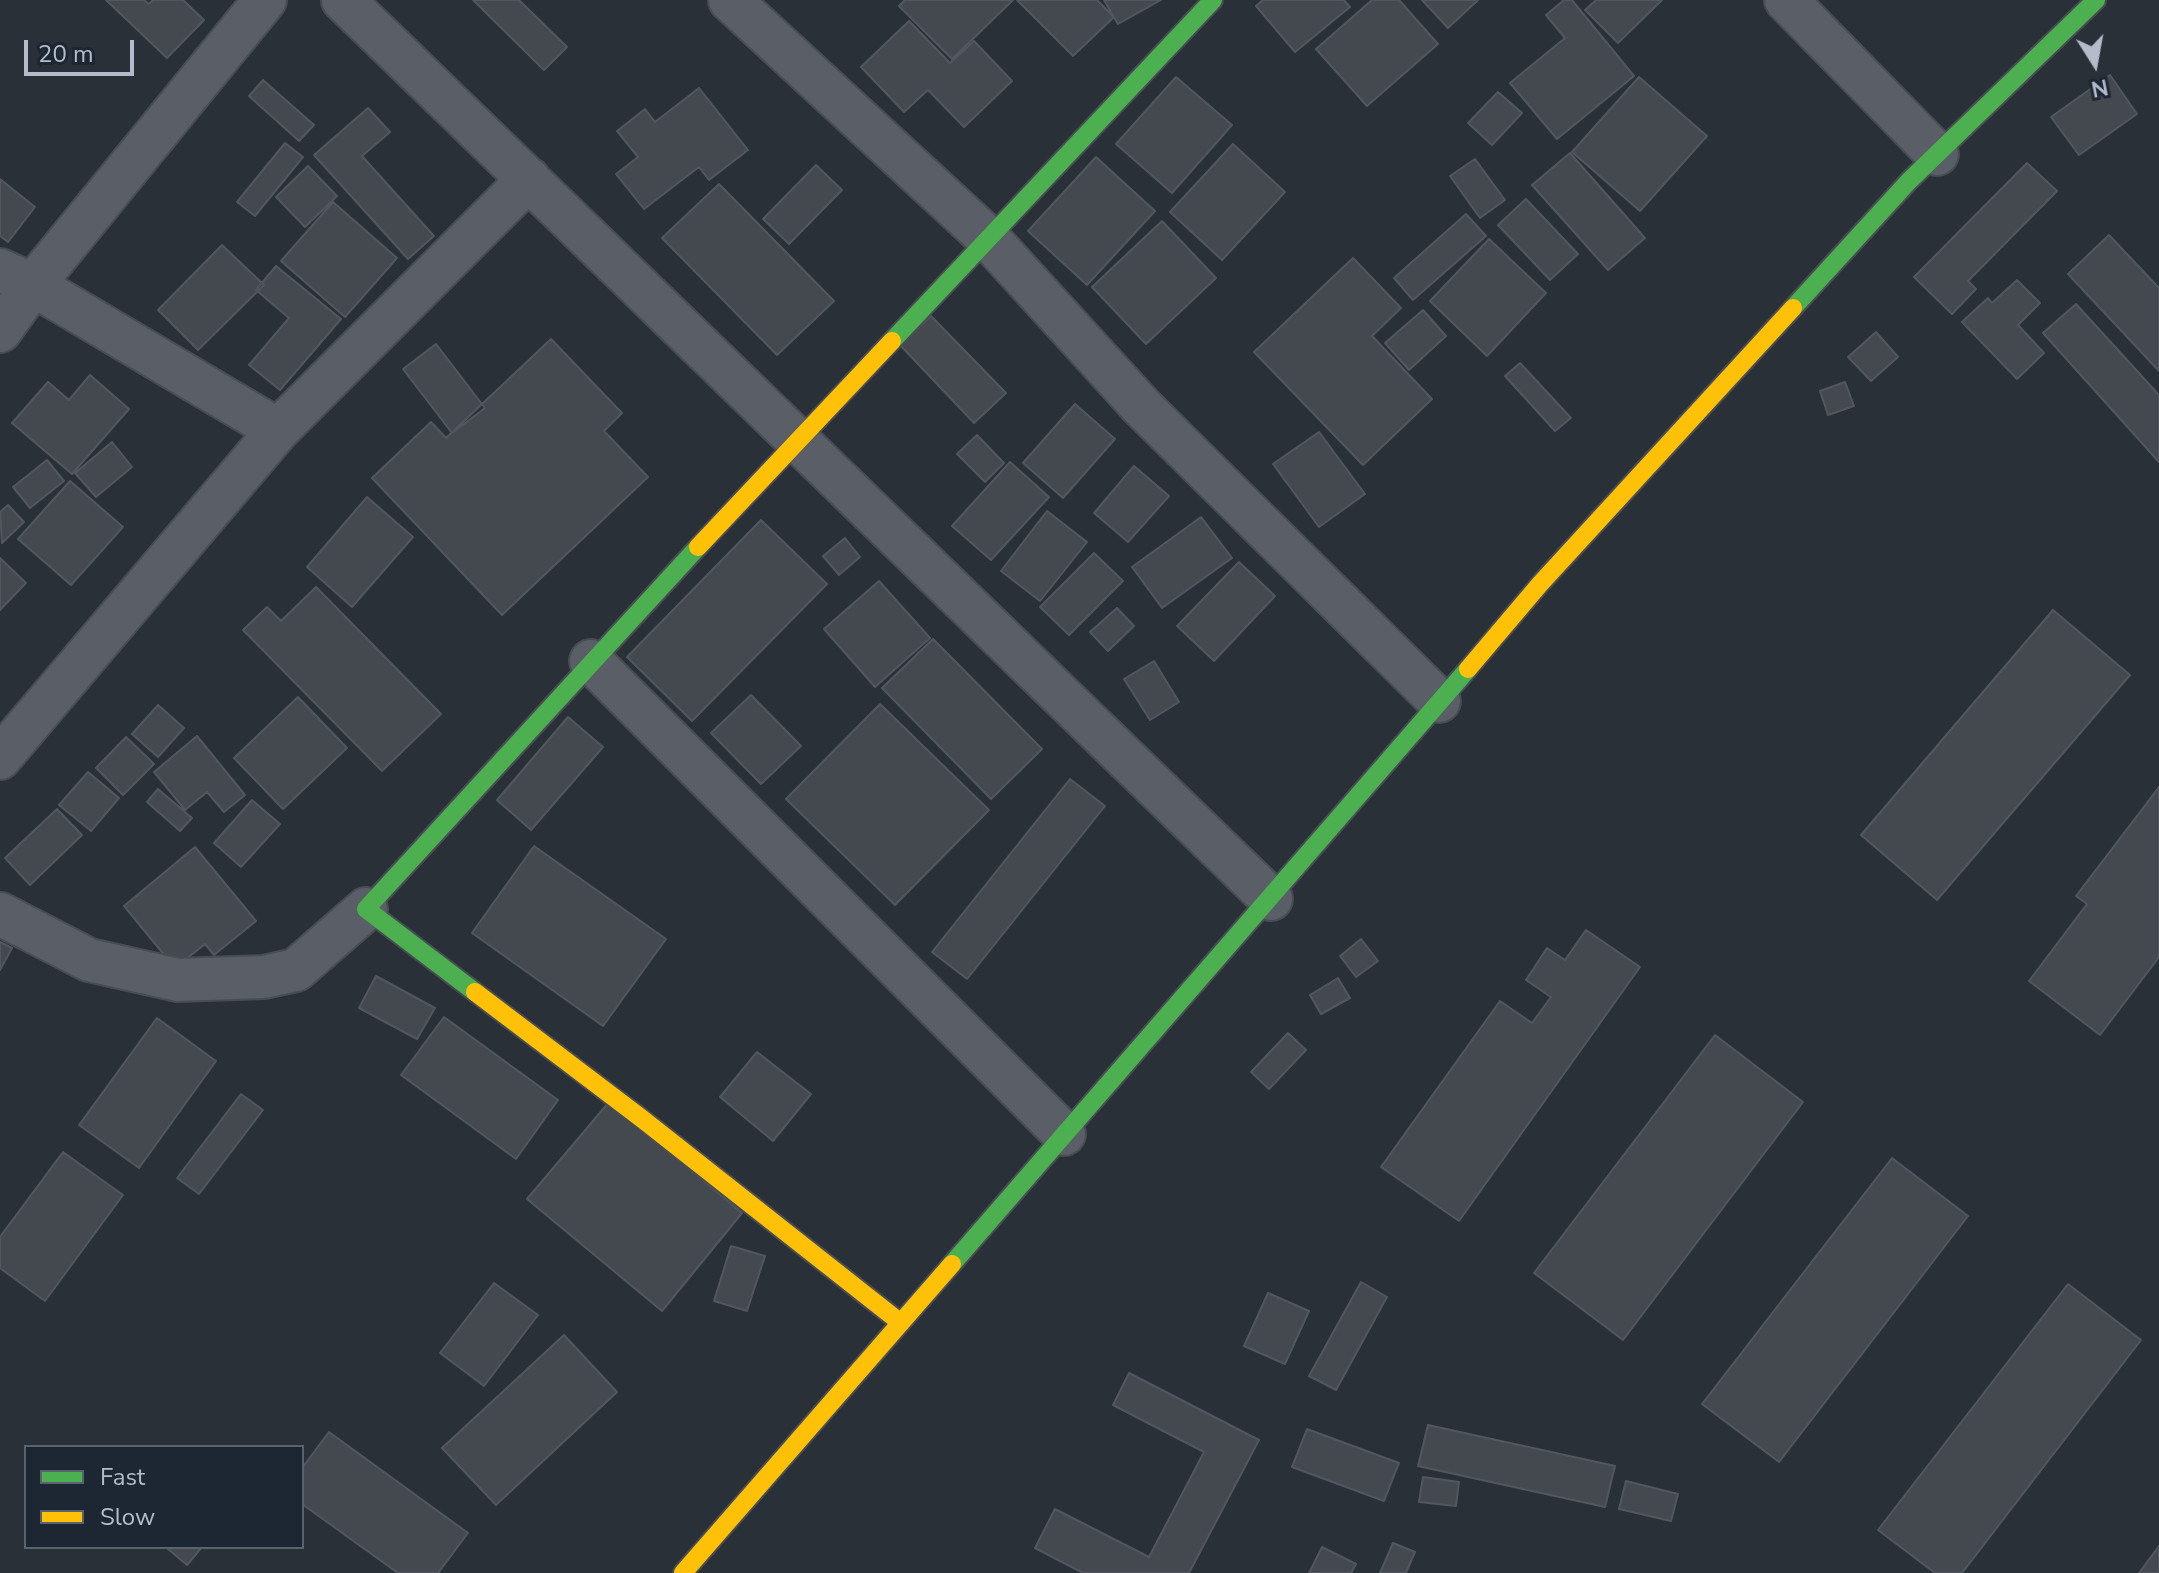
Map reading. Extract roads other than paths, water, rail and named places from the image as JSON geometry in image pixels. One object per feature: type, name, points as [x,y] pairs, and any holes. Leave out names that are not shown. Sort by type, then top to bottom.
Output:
[{"type":"main road","points":[[901,1323],[641,1118],[366,909],[798,438],[1213,0]]},
{"type":"main road","points":[[683,1573],[1271,899],[1540,584],[1898,192],[2096,0]]},
{"type":"street","points":[[0,331],[16,278],[265,0]]},
{"type":"street","points":[[343,0],[1271,899]]},
{"type":"street","points":[[730,0],[989,239],[1141,406],[1439,701]]},
{"type":"street","points":[[1786,0],[1937,154]]},
{"type":"street","points":[[0,758],[278,430],[529,179]]},
{"type":"street","points":[[16,278],[278,430]]},
{"type":"street","points":[[591,661],[1064,1134]]},
{"type":"street","points":[[0,914],[89,960],[178,980],[264,977],[296,970],[366,909]]}]
